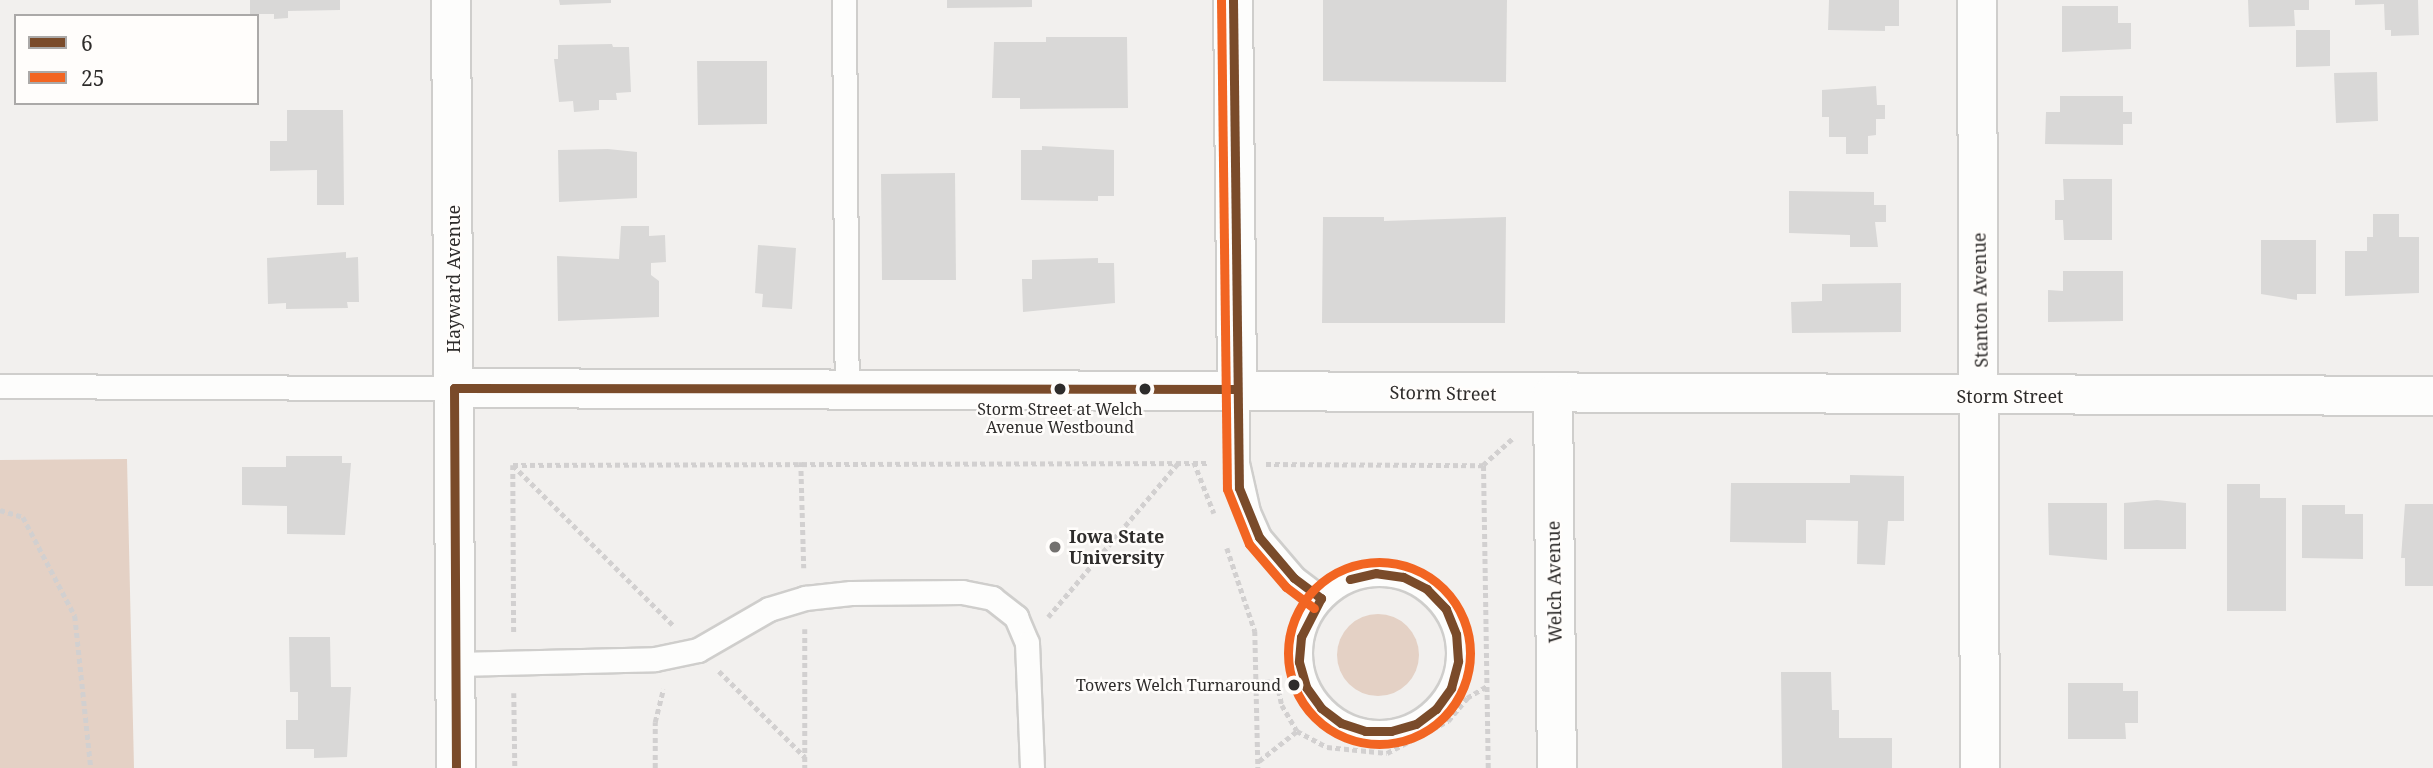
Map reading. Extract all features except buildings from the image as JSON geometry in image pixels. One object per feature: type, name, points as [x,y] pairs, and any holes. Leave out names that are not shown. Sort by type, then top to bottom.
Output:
[{"type":"street","name":"Hayward Avenue","points":[[451,0],[456,768]]},
{"type":"street","points":[[1233,0],[1237,389]]},
{"type":"street","name":"Stanton Avenue","points":[[1977,0],[1980,768]]},
{"type":"street","name":"Storm Street","points":[[454,388],[1237,389],[1553,395],[2433,396]]},
{"type":"street","name":"Welch Avenue","points":[[1553,395],[1557,768]]},
{"type":"lane","points":[[844,0],[847,389]]},
{"type":"lane","points":[[0,386],[454,388]]},
{"type":"lane","points":[[1237,389],[1238,475],[1248,512],[1259,537],[1294,578],[1321,598]]},
{"type":"lane","points":[[1376,573],[1403,577],[1427,589],[1446,609],[1457,634],[1458,661],[1451,688],[1436,709],[1416,724],[1391,732],[1365,732],[1341,723],[1321,708],[1306,687],[1299,662],[1301,636],[1321,598],[1350,579],[1376,573]]},
{"type":"lane","points":[[457,664],[514,665],[655,659],[701,653],[769,609],[805,598],[897,592],[962,592],[992,598],[1016,617],[1027,643],[1032,768]]},
{"type":"path","points":[[1264,464],[1483,465],[1517,436]]},
{"type":"path","points":[[1194,462],[1216,519]]},
{"type":"path","points":[[1027,643],[1178,463]]},
{"type":"path","points":[[513,465],[1208,463]]},
{"type":"path","points":[[513,465],[805,757]]},
{"type":"path","points":[[513,465],[515,768]]},
{"type":"path","points":[[1483,465],[1488,768]]},
{"type":"path","points":[[0,510],[23,517],[75,615],[91,768]]},
{"type":"path","points":[[1225,541],[1255,631],[1258,765]]},
{"type":"path","points":[[655,768],[655,722],[664,688],[701,653]]},
{"type":"path","points":[[1256,681],[1277,682],[1282,705],[1297,731],[1327,747],[1387,753],[1448,721],[1467,698],[1487,686]]},
{"type":"path","points":[[1258,765],[1297,731]]},
{"type":"shaded area","points":[[127,459],[134,768],[0,768],[0,460]]},
{"type":"shaded area","points":[[1378,614],[1394,617],[1407,626],[1416,639],[1419,655],[1416,671],[1407,684],[1394,693],[1378,696],[1362,693],[1349,684],[1340,671],[1337,655],[1340,639],[1349,626],[1362,617]]},
{"type":"transit line","name":"25","points":[[1221,0],[1227,489],[1249,544],[1286,587],[1314,608]]},
{"type":"transit line","name":"6","points":[[1233,0],[1239,488],[1259,537],[1294,578],[1321,598]]},
{"type":"transit line","name":"6","points":[[454,388],[1237,389]]},
{"type":"transit line","name":"6","points":[[454,388],[456,768]]},
{"type":"transit line","name":"25","points":[[1379,562],[1397,563],[1414,569],[1444,588],[1463,618],[1469,635],[1470,653],[1469,671],[1463,688],[1444,718],[1414,737],[1397,743],[1379,744],[1361,743],[1344,737],[1314,718],[1295,688],[1289,671],[1288,653],[1289,635],[1295,618],[1314,588],[1344,569],[1361,563],[1379,562]]},
{"type":"transit line","name":"6","points":[[1321,598],[1301,637],[1299,662],[1306,687],[1321,708],[1341,723],[1365,731],[1391,731],[1416,724],[1436,709],[1451,688],[1458,661],[1456,634],[1446,609],[1427,589],[1403,577],[1376,573],[1350,579]]},
{"type":"place","name":"Storm Street at Welch Avenue Westbound","points":[[1060,389]]},
{"type":"place","name":"Iowa State University","points":[[1055,547]]},
{"type":"place","name":"Towers Welch Turnaround","points":[[1294,685]]}]
